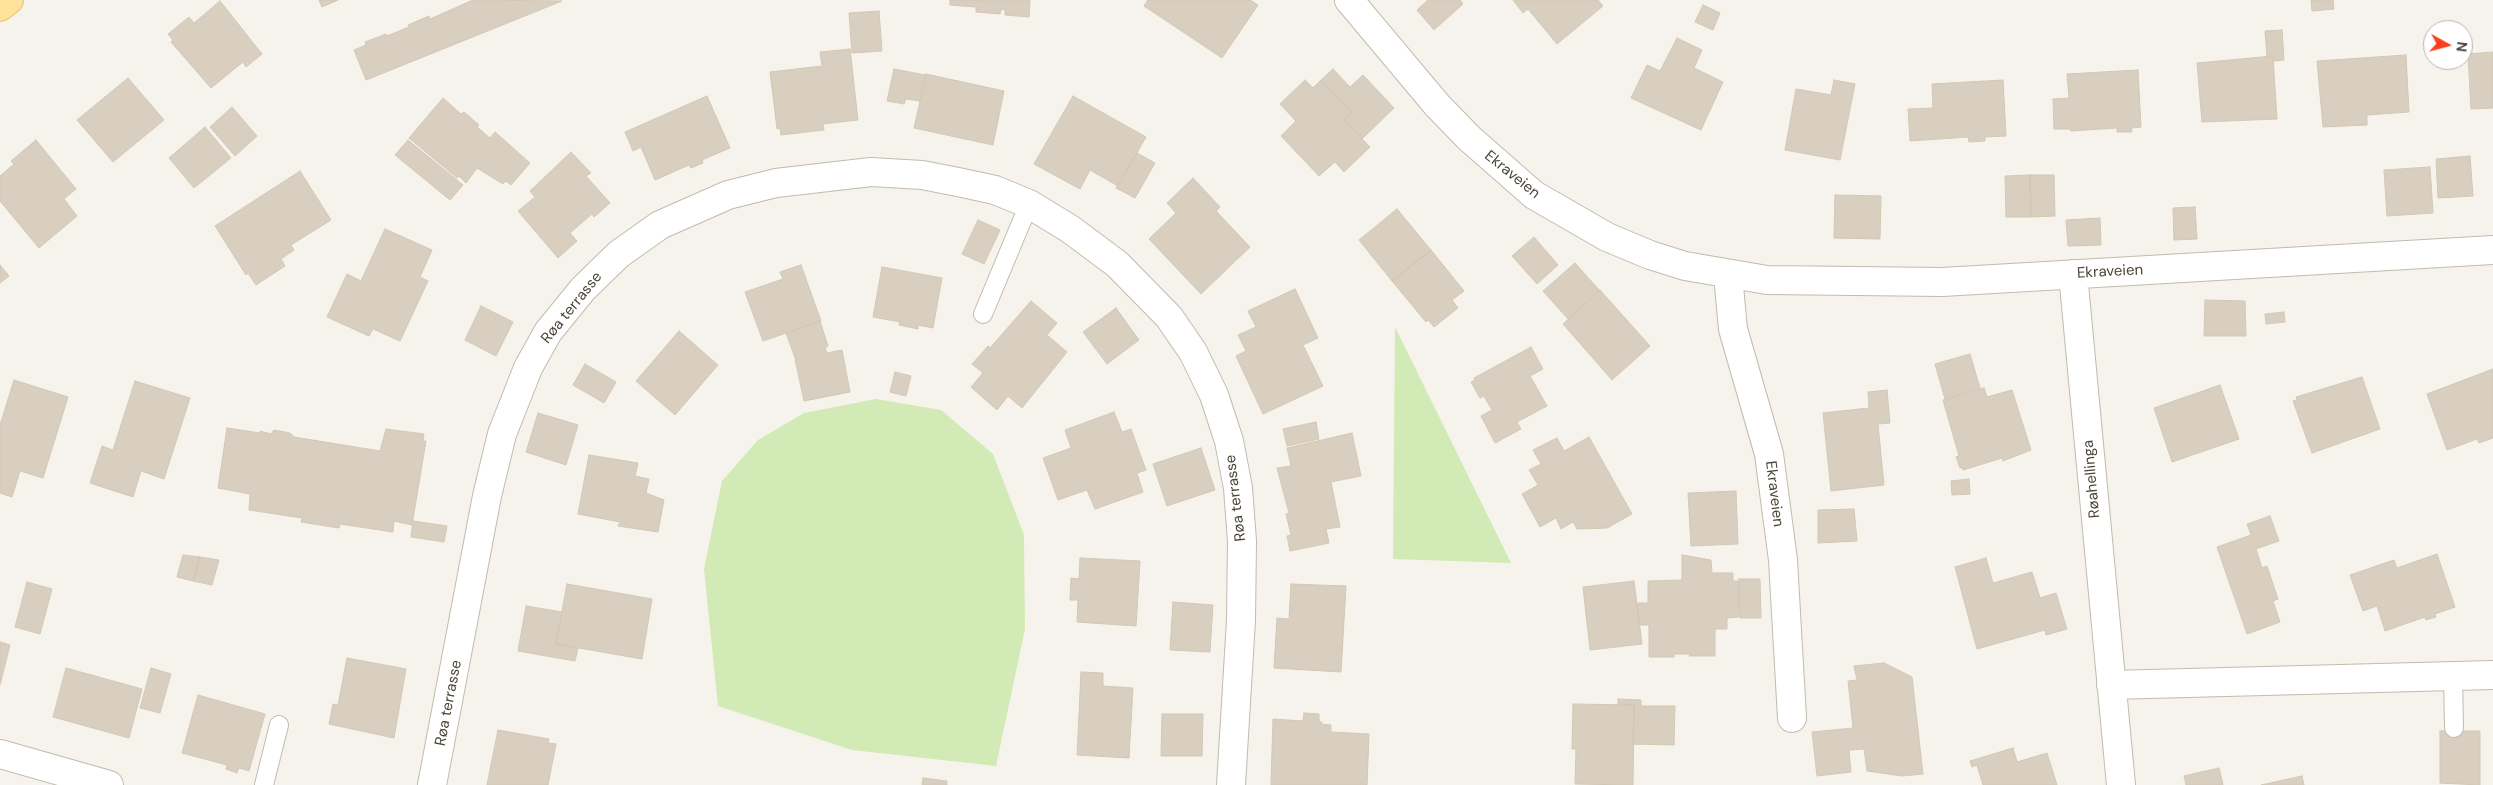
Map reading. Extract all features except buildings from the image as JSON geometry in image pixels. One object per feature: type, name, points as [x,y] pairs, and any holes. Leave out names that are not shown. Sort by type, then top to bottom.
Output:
[{"type":"main road","points":[[0,7],[9,0]]},
{"type":"street","name":"Ekraveien","points":[[1349,0],[1456,125],[1501,168],[1534,195],[1607,236],[1650,255],[1685,266],[1728,275],[1801,282],[1942,282],[2493,250]]},
{"type":"street","name":"Røa terrasse","points":[[432,785],[487,496],[502,434],[528,368],[548,332],[584,289],[619,254],[660,225],[728,195],[776,183],[872,172],[922,175],[995,190],[1029,204],[1070,229],[1117,264],[1169,317],[1193,352],[1214,395],[1229,441],[1235,469],[1242,541],[1241,620],[1231,785]]},
{"type":"street","name":"Røahellinga","points":[[2073,274],[2121,785]]},
{"type":"street","name":"Ekraveien","points":[[1728,275],[1733,329],[1769,454],[1783,560],[1792,718]]},
{"type":"street","points":[[2111,684],[2493,675]]},
{"type":"street","points":[[0,754],[109,785]]},
{"type":"lane","points":[[983,314],[1029,204]]},
{"type":"lane","points":[[2453,676],[2454,728]]},
{"type":"lane","points":[[264,785],[279,725]]},
{"type":"green space","points":[[1395,327],[1511,563],[1393,559]]},
{"type":"green space","points":[[876,399],[941,410],[993,454],[1024,535],[1025,629],[996,766],[852,750],[718,706],[704,569],[722,481],[758,440],[804,413]]}]
